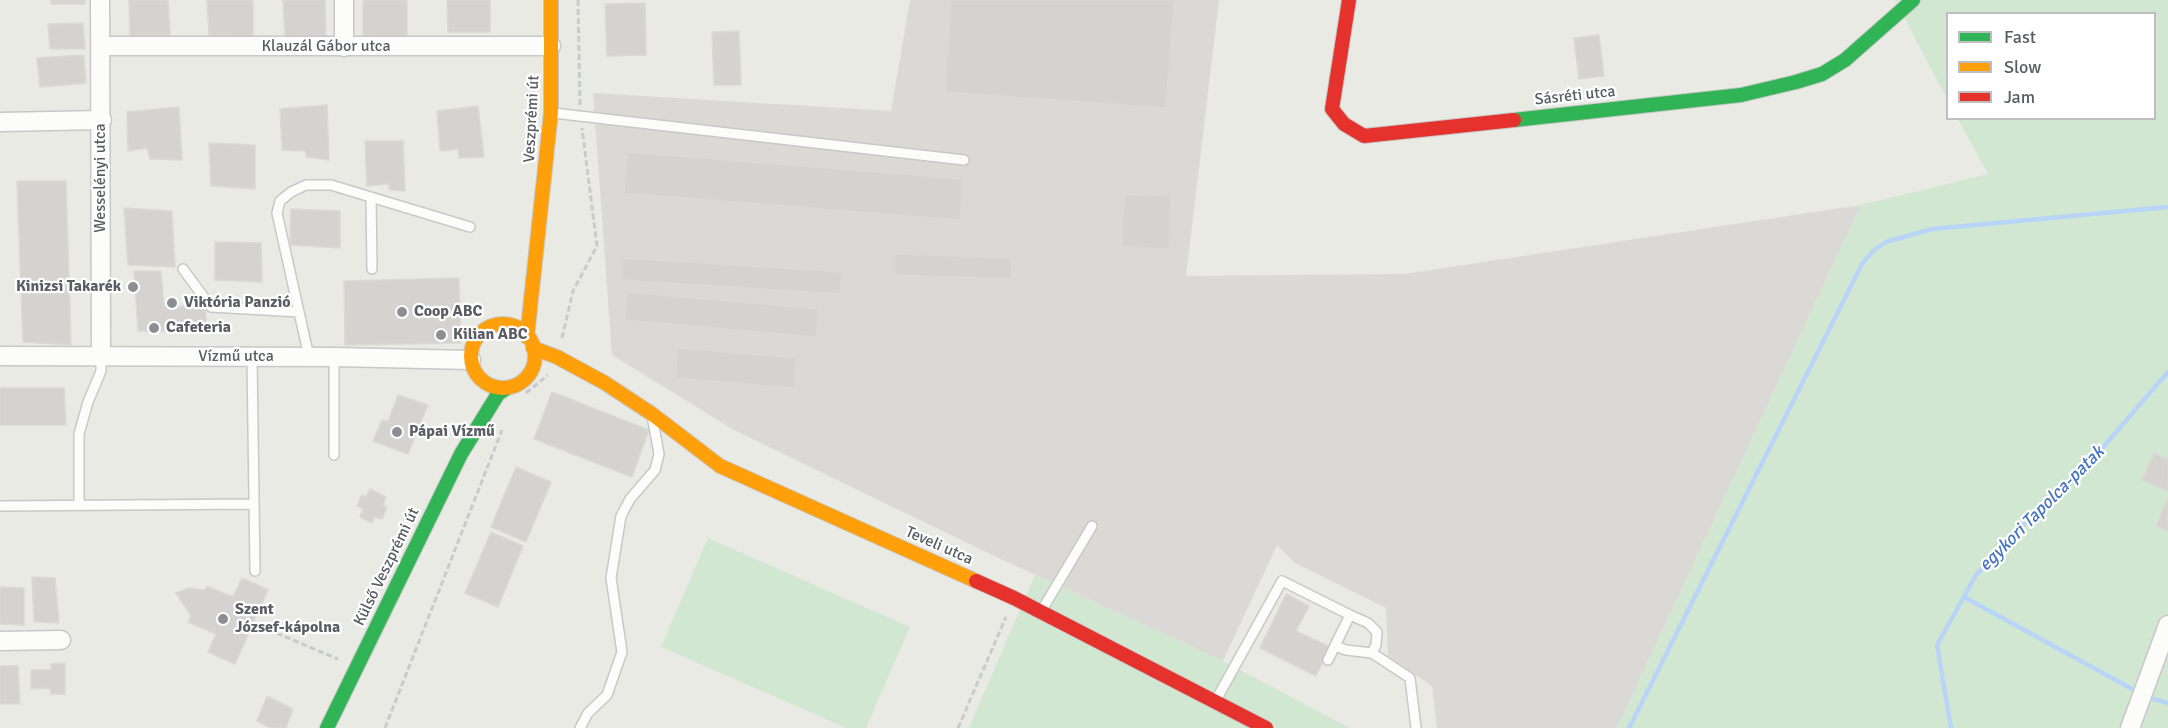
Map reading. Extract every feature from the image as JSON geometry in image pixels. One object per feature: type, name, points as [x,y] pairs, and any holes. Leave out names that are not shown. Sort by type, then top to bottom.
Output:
[{"type":"main road","name":"Veszprémi út","points":[[530,342],[551,112],[551,0]]},
{"type":"main road","name":"Sásréti utca","points":[[1349,0],[1332,109],[1344,124],[1364,136],[1741,94],[1796,82],[1822,74],[1845,60],[1913,0]]},
{"type":"main road","name":"Veszprémi út","points":[[518,299],[538,240]]},
{"type":"main road","points":[[497,325],[514,327],[530,342],[532,368],[525,379],[507,388],[486,383],[472,364],[475,341],[484,331],[497,325],[509,313]]},
{"type":"main road","name":"Teveli utca","points":[[530,342],[605,383],[730,471],[1014,598],[1266,728]]},
{"type":"main road","name":"Külső Veszprémi út","points":[[461,454],[475,398],[472,364]]},
{"type":"main road","name":"Teveli utca","points":[[525,379],[553,374],[605,383]]},
{"type":"main road","name":"Külső Veszprémi út","points":[[327,728],[461,454],[498,394],[507,388]]},
{"type":"street","name":"Wesselényi utca","points":[[100,0],[101,357]]},
{"type":"street","points":[[344,0],[344,47]]},
{"type":"street","name":"Klauzál Gábor utca","points":[[101,46],[550,46]]},
{"type":"street","points":[[0,122],[102,120]]},
{"type":"street","name":"Vízmű utca","points":[[0,356],[334,357],[472,364]]},
{"type":"street","points":[[2130,728],[2168,625]]},
{"type":"street","points":[[0,641],[61,640]]},
{"type":"lane","points":[[551,112],[964,160]]},
{"type":"lane","points":[[309,357],[277,213],[280,201],[291,192],[306,185],[331,185],[470,227]]},
{"type":"lane","points":[[371,197],[372,269]]},
{"type":"lane","points":[[183,269],[211,307],[299,312]]},
{"type":"lane","points":[[79,505],[79,434],[88,402],[101,371],[101,357]]},
{"type":"lane","points":[[252,357],[255,571]]},
{"type":"lane","points":[[334,357],[334,455]]},
{"type":"lane","points":[[580,728],[588,713],[607,695],[622,652],[611,578],[621,516],[630,500],[655,470],[659,454],[652,414]]},
{"type":"lane","points":[[0,506],[254,504]]},
{"type":"lane","points":[[1041,612],[1092,525]]},
{"type":"lane","points":[[1215,702],[1282,581],[1368,623],[1377,632],[1376,645],[1372,653]]},
{"type":"lane","points":[[1328,660],[1350,615]]},
{"type":"lane","points":[[1335,646],[1346,650],[1372,653],[1410,678],[1416,728]]},
{"type":"path","points":[[578,0],[579,80]]},
{"type":"path","points":[[958,728],[1014,598]]},
{"type":"path","points":[[260,626],[356,666]]},
{"type":"shaded area","points":[[910,0],[1219,0],[1186,276],[1404,274],[1861,205],[1617,728],[1437,728],[1432,686],[1388,656],[1386,608],[1295,563],[1277,545],[1223,661],[990,554],[734,430],[612,355],[593,93],[891,111]]},
{"type":"green space","points":[[1895,0],[2168,0],[2168,728],[1617,728],[1861,205],[1988,174],[1959,120],[2156,120],[2156,12],[1946,12],[1946,97]]},
{"type":"green space","points":[[708,538],[910,627],[866,728],[846,728],[661,647]]},
{"type":"green space","points":[[1035,575],[1223,661],[1350,728],[969,728]]},
{"type":"building","points":[[51,0],[85,0],[85,4],[51,4]]},
{"type":"building","points":[[129,0],[168,0],[170,36],[130,36]]},
{"type":"building","points":[[207,0],[253,0],[253,37],[209,36]]},
{"type":"building","points":[[283,0],[325,0],[326,38],[285,39]]},
{"type":"building","points":[[363,0],[407,0],[407,39],[363,39]]},
{"type":"building","points":[[447,0],[490,0],[490,32],[448,32]]},
{"type":"building","points":[[951,0],[1174,0],[1166,108],[945,92]]},
{"type":"building","points":[[645,3],[646,55],[607,56],[605,4]]},
{"type":"building","points":[[83,23],[85,49],[50,49],[48,24]]},
{"type":"building","points":[[739,31],[741,85],[714,85],[712,32]]},
{"type":"building","points":[[1599,35],[1604,76],[1579,79],[1574,38]]},
{"type":"building","points":[[84,55],[86,83],[40,87],[37,58]]},
{"type":"building","points":[[327,105],[329,160],[307,157],[305,151],[282,150],[280,109]]},
{"type":"building","points":[[478,106],[484,157],[459,158],[458,149],[440,151],[437,111]]},
{"type":"building","points":[[179,107],[182,160],[150,159],[147,148],[128,151],[127,112]]},
{"type":"building","points":[[365,141],[403,141],[405,191],[390,190],[388,184],[367,186]]},
{"type":"building","points":[[209,143],[255,145],[255,189],[211,186]]},
{"type":"building","points":[[627,152],[963,179],[960,220],[624,193]]},
{"type":"building","points":[[17,181],[66,181],[71,345],[23,342]]},
{"type":"building","points":[[1124,194],[1171,196],[1169,249],[1122,247]]},
{"type":"building","points":[[124,208],[172,211],[175,267],[128,265]]},
{"type":"building","points":[[291,209],[340,211],[340,248],[290,245]]},
{"type":"building","points":[[215,242],[261,243],[262,282],[215,280]]},
{"type":"building","points":[[895,254],[1012,258],[1011,279],[895,275]]},
{"type":"building","points":[[623,258],[842,272],[840,294],[622,280]]},
{"type":"building","points":[[134,271],[161,271],[164,306],[206,307],[206,332],[138,331]]},
{"type":"building","name":"Coop ABC","points":[[459,278],[461,343],[345,345],[344,281]]},
{"type":"building","points":[[627,292],[819,309],[816,337],[625,320]]},
{"type":"building","points":[[678,348],[797,358],[794,388],[675,378]]},
{"type":"building","points":[[0,388],[64,388],[66,425],[0,425]]},
{"type":"building","points":[[552,392],[649,430],[632,477],[534,439]]},
{"type":"building","name":"Pápai Vízmű","points":[[398,395],[428,405],[408,454],[373,441],[382,420],[388,422]]},
{"type":"building","points":[[2154,453],[2168,459],[2168,491],[2142,480]]},
{"type":"building","points":[[516,467],[551,482],[526,542],[491,527]]},
{"type":"building","points":[[370,489],[386,497],[383,505],[387,508],[382,519],[375,517],[372,523],[360,517],[363,509],[357,506],[362,495],[366,497]]},
{"type":"building","points":[[2168,498],[2168,531],[2156,526]]},
{"type":"building","points":[[491,532],[523,546],[498,607],[465,593]]},
{"type":"building","points":[[32,577],[55,578],[59,623],[34,622]]},
{"type":"building","name":"Szent József-kápolna","points":[[242,578],[268,590],[235,664],[208,652],[216,634],[188,622],[191,616],[176,593],[189,588],[205,590],[207,586],[233,597]]},
{"type":"building","points":[[0,587],[24,588],[24,625],[0,624]]},
{"type":"building","points":[[1286,594],[1309,606],[1296,631],[1330,647],[1316,676],[1260,648]]},
{"type":"building","points":[[65,663],[65,694],[51,694],[50,688],[31,689],[31,670],[51,670],[51,664]]},
{"type":"building","points":[[0,666],[18,666],[20,704],[0,704]]},
{"type":"building","points":[[267,696],[293,709],[286,728],[271,728],[257,721]]},
{"type":"waterway","points":[[1629,728],[1862,264],[1873,251],[1886,242],[1932,229],[2168,207]]},
{"type":"waterway","name":"egykori Tapolca-patak","points":[[1951,728],[1937,645],[1976,575],[2025,523],[2079,475],[2168,372]]},
{"type":"waterway","points":[[1964,597],[2132,689]]},
{"type":"waterway","points":[[2154,699],[2168,703]]},
{"type":"traffic: fast","points":[[1514,120],[1741,95],[1796,82],[1822,74],[1845,60],[1913,0]]},
{"type":"traffic: fast","points":[[327,728],[461,454],[498,394],[507,388]]},
{"type":"traffic: slow","points":[[527,337],[551,112],[551,0]]},
{"type":"traffic: slow","points":[[503,324],[521,330],[529,338],[535,356],[529,374],[521,382],[503,388],[485,382],[477,374],[471,356],[477,338],[485,330],[503,324]]},
{"type":"traffic: slow","points":[[533,348],[557,357],[605,383],[652,414],[720,466],[976,581]]},
{"type":"traffic: jam","points":[[1349,0],[1332,109],[1344,124],[1364,136],[1514,120]]},
{"type":"traffic: jam","points":[[976,581],[1014,598],[1266,728]]},
{"type":"place","name":"Kinizsi Takarék","points":[[133,287]]},
{"type":"place","name":"Viktória Panzió","points":[[172,303]]},
{"type":"place","name":"Coop ABC","points":[[402,312]]},
{"type":"place","name":"Cafeteria","points":[[154,328]]},
{"type":"place","name":"Kilian ABC","points":[[441,335]]},
{"type":"place","name":"Pápai Vízmű","points":[[397,432]]},
{"type":"place","name":"Szent József-kápolna","points":[[223,619]]}]
